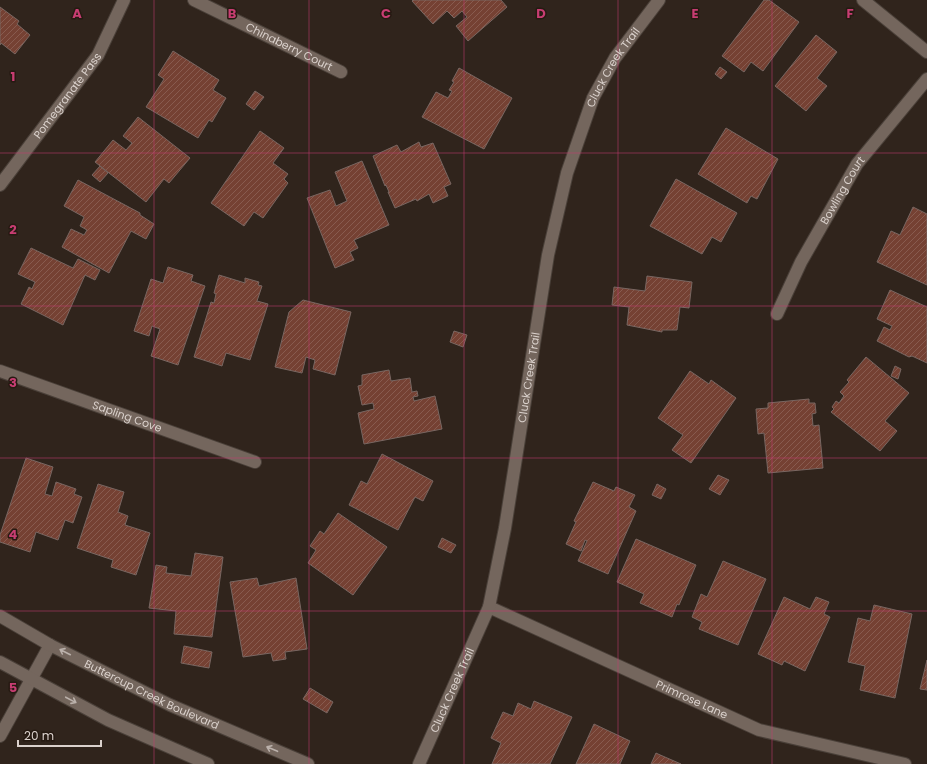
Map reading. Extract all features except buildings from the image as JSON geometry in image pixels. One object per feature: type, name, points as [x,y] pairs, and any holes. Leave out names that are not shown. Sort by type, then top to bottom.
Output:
[{"type":"street","name":"Pomegranate Pass","points":[[0,185],[98,55],[124,0]]},
{"type":"street","name":"Chinaberry Court","points":[[194,0],[341,72]]},
{"type":"street","name":"Cluck Creek Trail","points":[[419,764],[489,607],[506,528],[548,255],[567,173],[593,98],[615,58],[659,0]]},
{"type":"street","points":[[863,0],[927,52]]},
{"type":"street","name":"Bowling Court","points":[[777,314],[801,262],[858,164],[927,79]]},
{"type":"street","name":"Sapling Cove","points":[[0,371],[254,462]]},
{"type":"street","name":"Primrose Lane","points":[[489,607],[759,730],[905,764]]},
{"type":"street","name":"Buttercup Creek Boulevard","points":[[0,616],[50,645],[170,706],[308,764]]},
{"type":"street","points":[[0,736],[50,645]]},
{"type":"street","points":[[0,662],[108,720],[208,764]]}]
